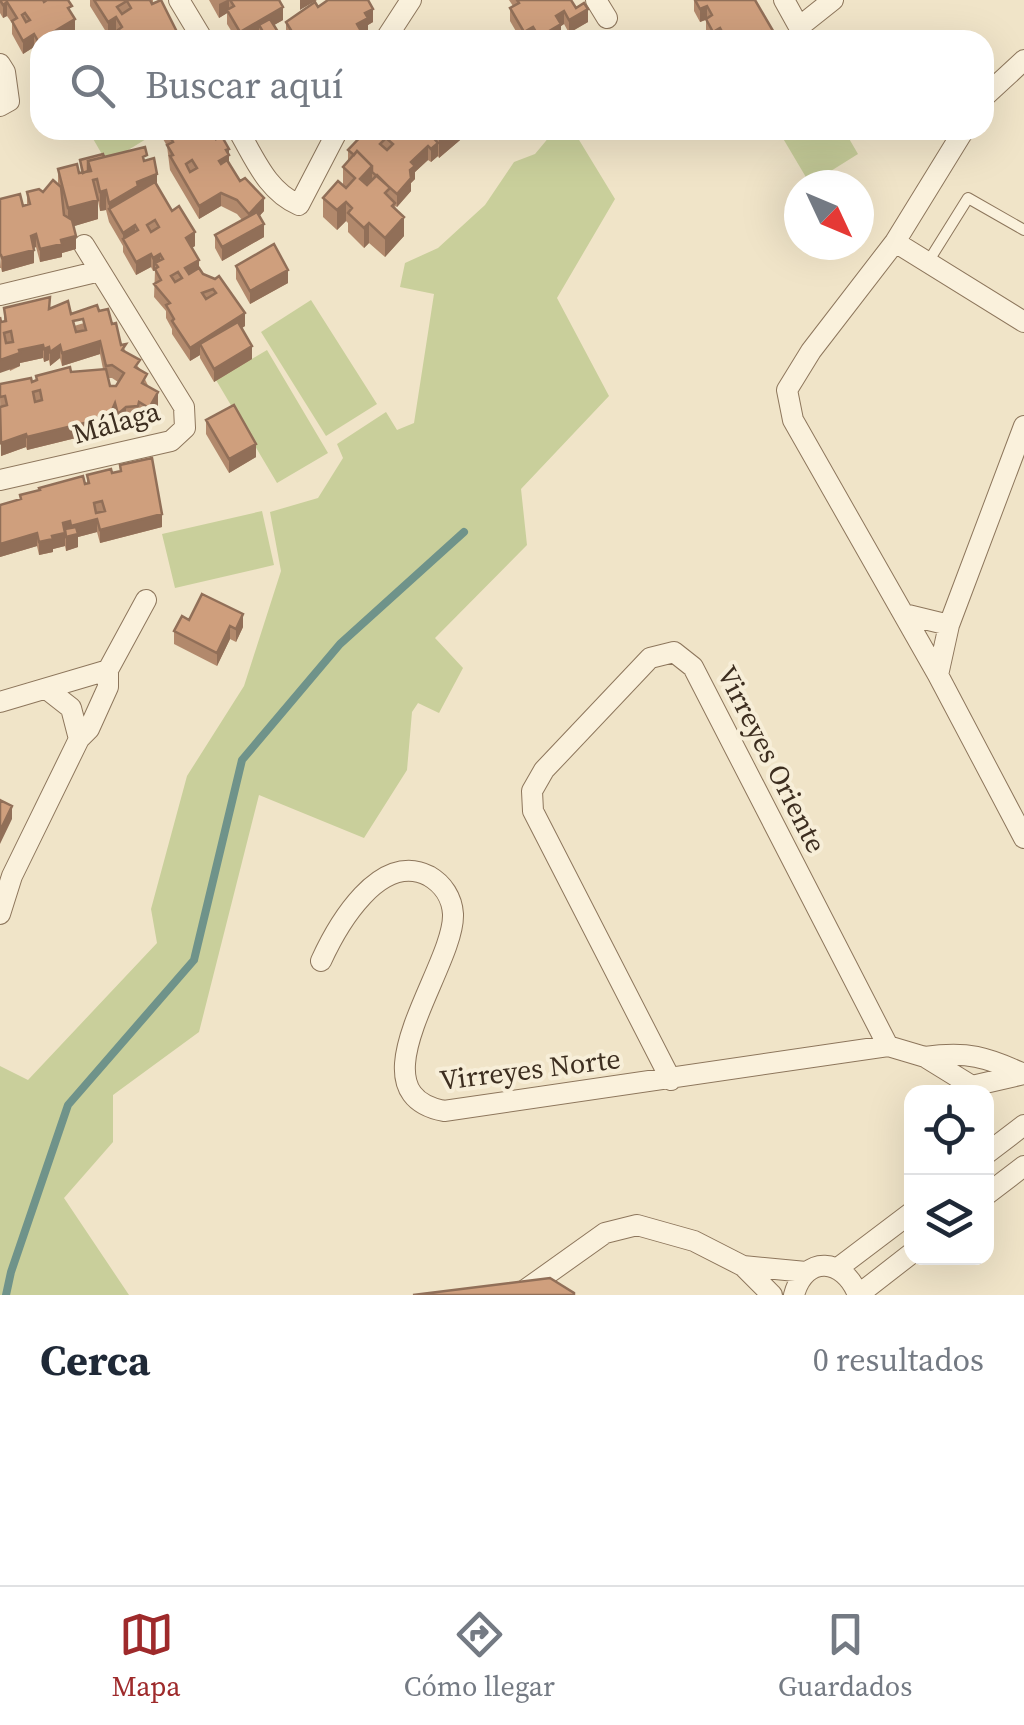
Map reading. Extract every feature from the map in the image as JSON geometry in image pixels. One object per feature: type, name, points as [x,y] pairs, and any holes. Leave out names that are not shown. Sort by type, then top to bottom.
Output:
[{"type":"street","points":[[180,0],[197,30]]},
{"type":"street","points":[[784,0],[799,27],[833,0]]},
{"type":"street","points":[[389,30],[399,5]]},
{"type":"street","points":[[994,88],[1024,60]]},
{"type":"street","points":[[0,64],[9,101],[0,106]]},
{"type":"street","points":[[244,140],[267,180],[284,198],[299,204],[333,140]]},
{"type":"street","points":[[958,140],[895,242],[811,351],[787,390],[793,420],[938,674],[1024,838]]},
{"type":"street","points":[[895,242],[1024,322]]},
{"type":"street","name":"Málaga","points":[[0,480],[171,440],[185,428],[184,406],[84,245]]},
{"type":"street","points":[[0,295],[100,271]]},
{"type":"street","points":[[938,674],[948,625],[1024,426]]},
{"type":"street","points":[[0,914],[6,881],[79,739],[89,728],[108,688],[108,670],[146,600]]},
{"type":"street","points":[[904,614],[948,625]]},
{"type":"street","name":"Virreyes Oriente","points":[[671,1080],[533,811],[532,791],[544,770],[650,658],[674,652],[693,667],[888,1046]]},
{"type":"street","points":[[0,702],[108,670]]},
{"type":"street","points":[[48,690],[71,708],[79,739]]},
{"type":"street","name":"Virreyes Norte","points":[[321,961],[334,933],[362,896],[392,875],[426,874],[448,894],[452,913],[449,938],[404,1052],[408,1091],[417,1102],[444,1112],[888,1046],[925,1058],[972,1086],[1024,1074]]},
{"type":"street","name":"Virreyes Norte","points":[[925,1058],[954,1053],[983,1056],[1024,1074]]},
{"type":"street","points":[[994,1148],[1024,1124]]},
{"type":"street","points":[[994,1189],[1024,1166]]},
{"type":"street","points":[[838,1268],[904,1218]]},
{"type":"street","points":[[518,1295],[605,1233],[637,1225],[694,1241],[743,1266],[772,1295]]},
{"type":"street","points":[[743,1266],[806,1272],[828,1266],[838,1268],[852,1279],[858,1295],[904,1259]]},
{"type":"street","points":[[794,1295],[806,1272]]},
{"type":"lane","points":[[928,262],[968,198],[1024,230]]},
{"type":"green space","points":[[94,140],[144,140],[107,163]]},
{"type":"green space","points":[[547,140],[579,140],[615,199],[557,298],[609,396],[521,489],[527,545],[435,638],[463,668],[439,713],[418,703],[412,712],[407,770],[364,838],[259,795],[199,1032],[113,1095],[113,1142],[64,1198],[129,1295],[0,1295],[0,1066],[28,1080],[157,943],[151,909],[187,776],[244,686],[281,571],[270,512],[318,498],[343,458],[337,444],[386,412],[397,430],[414,423],[434,294],[400,287],[405,263],[438,248],[485,205],[514,162],[535,154]]},
{"type":"green space","points":[[784,140],[850,140],[858,154],[832,170],[802,170]]},
{"type":"green space","points":[[311,300],[377,404],[326,436],[261,332]]},
{"type":"green space","points":[[267,350],[328,453],[277,483],[216,380]]},
{"type":"green space","points":[[262,511],[274,565],[175,588],[162,534]]},
{"type":"building","points":[[0,0],[68,0],[75,19],[56,30],[30,30],[30,37],[23,41],[12,21],[17,18],[7,2],[3,5]]},
{"type":"building","points":[[94,0],[150,0],[152,4],[161,0],[176,30],[118,30],[122,27],[116,17],[108,22]],"holes":[[[127,1],[131,8],[122,14],[117,7]]]},
{"type":"building","points":[[230,0],[279,0],[283,7],[239,30],[227,10],[234,6]]},
{"type":"building","points":[[328,0],[368,0],[373,9],[365,13],[368,18],[357,24],[360,30],[291,30],[286,22],[315,2],[318,7]]},
{"type":"building","points":[[517,0],[571,0],[576,8],[584,3],[588,9],[569,20],[564,11],[556,16],[561,24],[551,30],[523,30],[510,8],[519,3]]},
{"type":"building","points":[[695,0],[755,0],[772,30],[712,30],[706,19],[712,15],[707,6],[700,9]]},
{"type":"building","points":[[270,19],[277,30],[262,30],[259,25]]},
{"type":"building","points":[[172,140],[224,140],[229,155],[219,161],[221,164],[227,160],[240,181],[245,178],[264,198],[249,214],[237,200],[221,193],[199,206],[167,145]],"holes":[[[192,160],[197,168],[190,172],[186,164]]]},
{"type":"building","points":[[358,140],[384,140],[380,144],[387,150],[393,144],[388,140],[438,143],[431,149],[428,146],[411,162],[415,166],[410,170],[411,178],[397,194],[372,172],[372,166],[357,151],[354,155],[348,150]]},
{"type":"building","points":[[145,147],[144,161],[154,158],[157,174],[137,182],[138,186],[109,203],[106,190],[100,192],[97,179],[93,180],[98,200],[68,208],[58,169],[77,164],[79,173],[91,171],[88,161]]},
{"type":"building","points":[[357,151],[372,166],[360,179],[367,185],[377,175],[390,188],[385,193],[395,203],[392,206],[404,217],[385,238],[369,223],[364,228],[348,213],[352,208],[346,202],[337,210],[323,198],[338,181],[346,188],[355,178],[343,167]]},
{"type":"building","points":[[103,154],[104,157],[88,161],[88,171],[83,173],[80,160]]},
{"type":"building","points":[[53,180],[61,187],[64,215],[72,220],[76,236],[40,249],[36,234],[31,236],[34,250],[2,258],[0,199],[20,194],[23,206],[30,204],[27,192],[43,192]]},
{"type":"building","points":[[155,182],[172,211],[179,206],[195,232],[186,238],[199,260],[185,268],[189,274],[199,268],[215,279],[219,276],[245,313],[190,348],[172,321],[166,305],[170,303],[154,284],[161,280],[155,263],[163,259],[160,254],[153,258],[151,254],[136,262],[123,239],[138,230],[135,225],[123,233],[109,209]],"holes":[[[155,220],[159,227],[151,232],[147,225]],[[213,289],[216,293],[206,299],[202,293]]]},
{"type":"building","points":[[257,212],[264,224],[222,247],[215,235]]},
{"type":"building","points":[[274,244],[288,270],[250,291],[236,266]]},
{"type":"building","points":[[50,297],[49,309],[68,301],[71,314],[97,305],[99,311],[108,309],[121,345],[126,344],[122,350],[140,360],[135,367],[147,374],[142,383],[158,392],[149,408],[139,402],[118,414],[115,403],[112,410],[84,425],[27,437],[26,434],[1,443],[0,407],[7,405],[5,396],[0,397],[0,384],[31,378],[32,382],[37,380],[36,376],[70,367],[71,372],[106,369],[110,386],[116,386],[124,373],[112,365],[106,366],[100,341],[62,353],[60,345],[50,352],[43,345],[19,350],[20,353],[0,360],[0,317],[1,322],[6,321],[4,308]],"holes":[[[83,319],[86,330],[76,332],[73,321]],[[11,331],[13,342],[6,343],[4,333]],[[40,390],[42,400],[35,402],[33,392]]]},
{"type":"building","points":[[238,322],[252,346],[214,369],[200,344]]},
{"type":"building","points":[[234,405],[256,444],[229,459],[206,420]]},
{"type":"building","points":[[152,458],[162,514],[100,530],[97,519],[71,526],[70,521],[63,523],[65,533],[52,536],[53,539],[39,542],[37,533],[0,544],[0,505],[39,488],[83,476],[85,484],[89,483],[87,475],[111,469],[112,473],[121,471],[120,465]],"holes":[[[102,501],[105,511],[96,513],[94,503]]]},
{"type":"building","points":[[76,527],[78,534],[66,537],[65,529]]},
{"type":"building","points":[[202,594],[243,614],[236,629],[230,626],[217,653],[174,631],[182,616],[189,620]]},
{"type":"building","points":[[0,800],[12,806],[0,831]]},
{"type":"building","points":[[550,1278],[574,1295],[413,1295]]},
{"type":"waterway","points":[[6,1295],[68,1105],[194,960],[242,760],[340,644],[464,532]]}]
